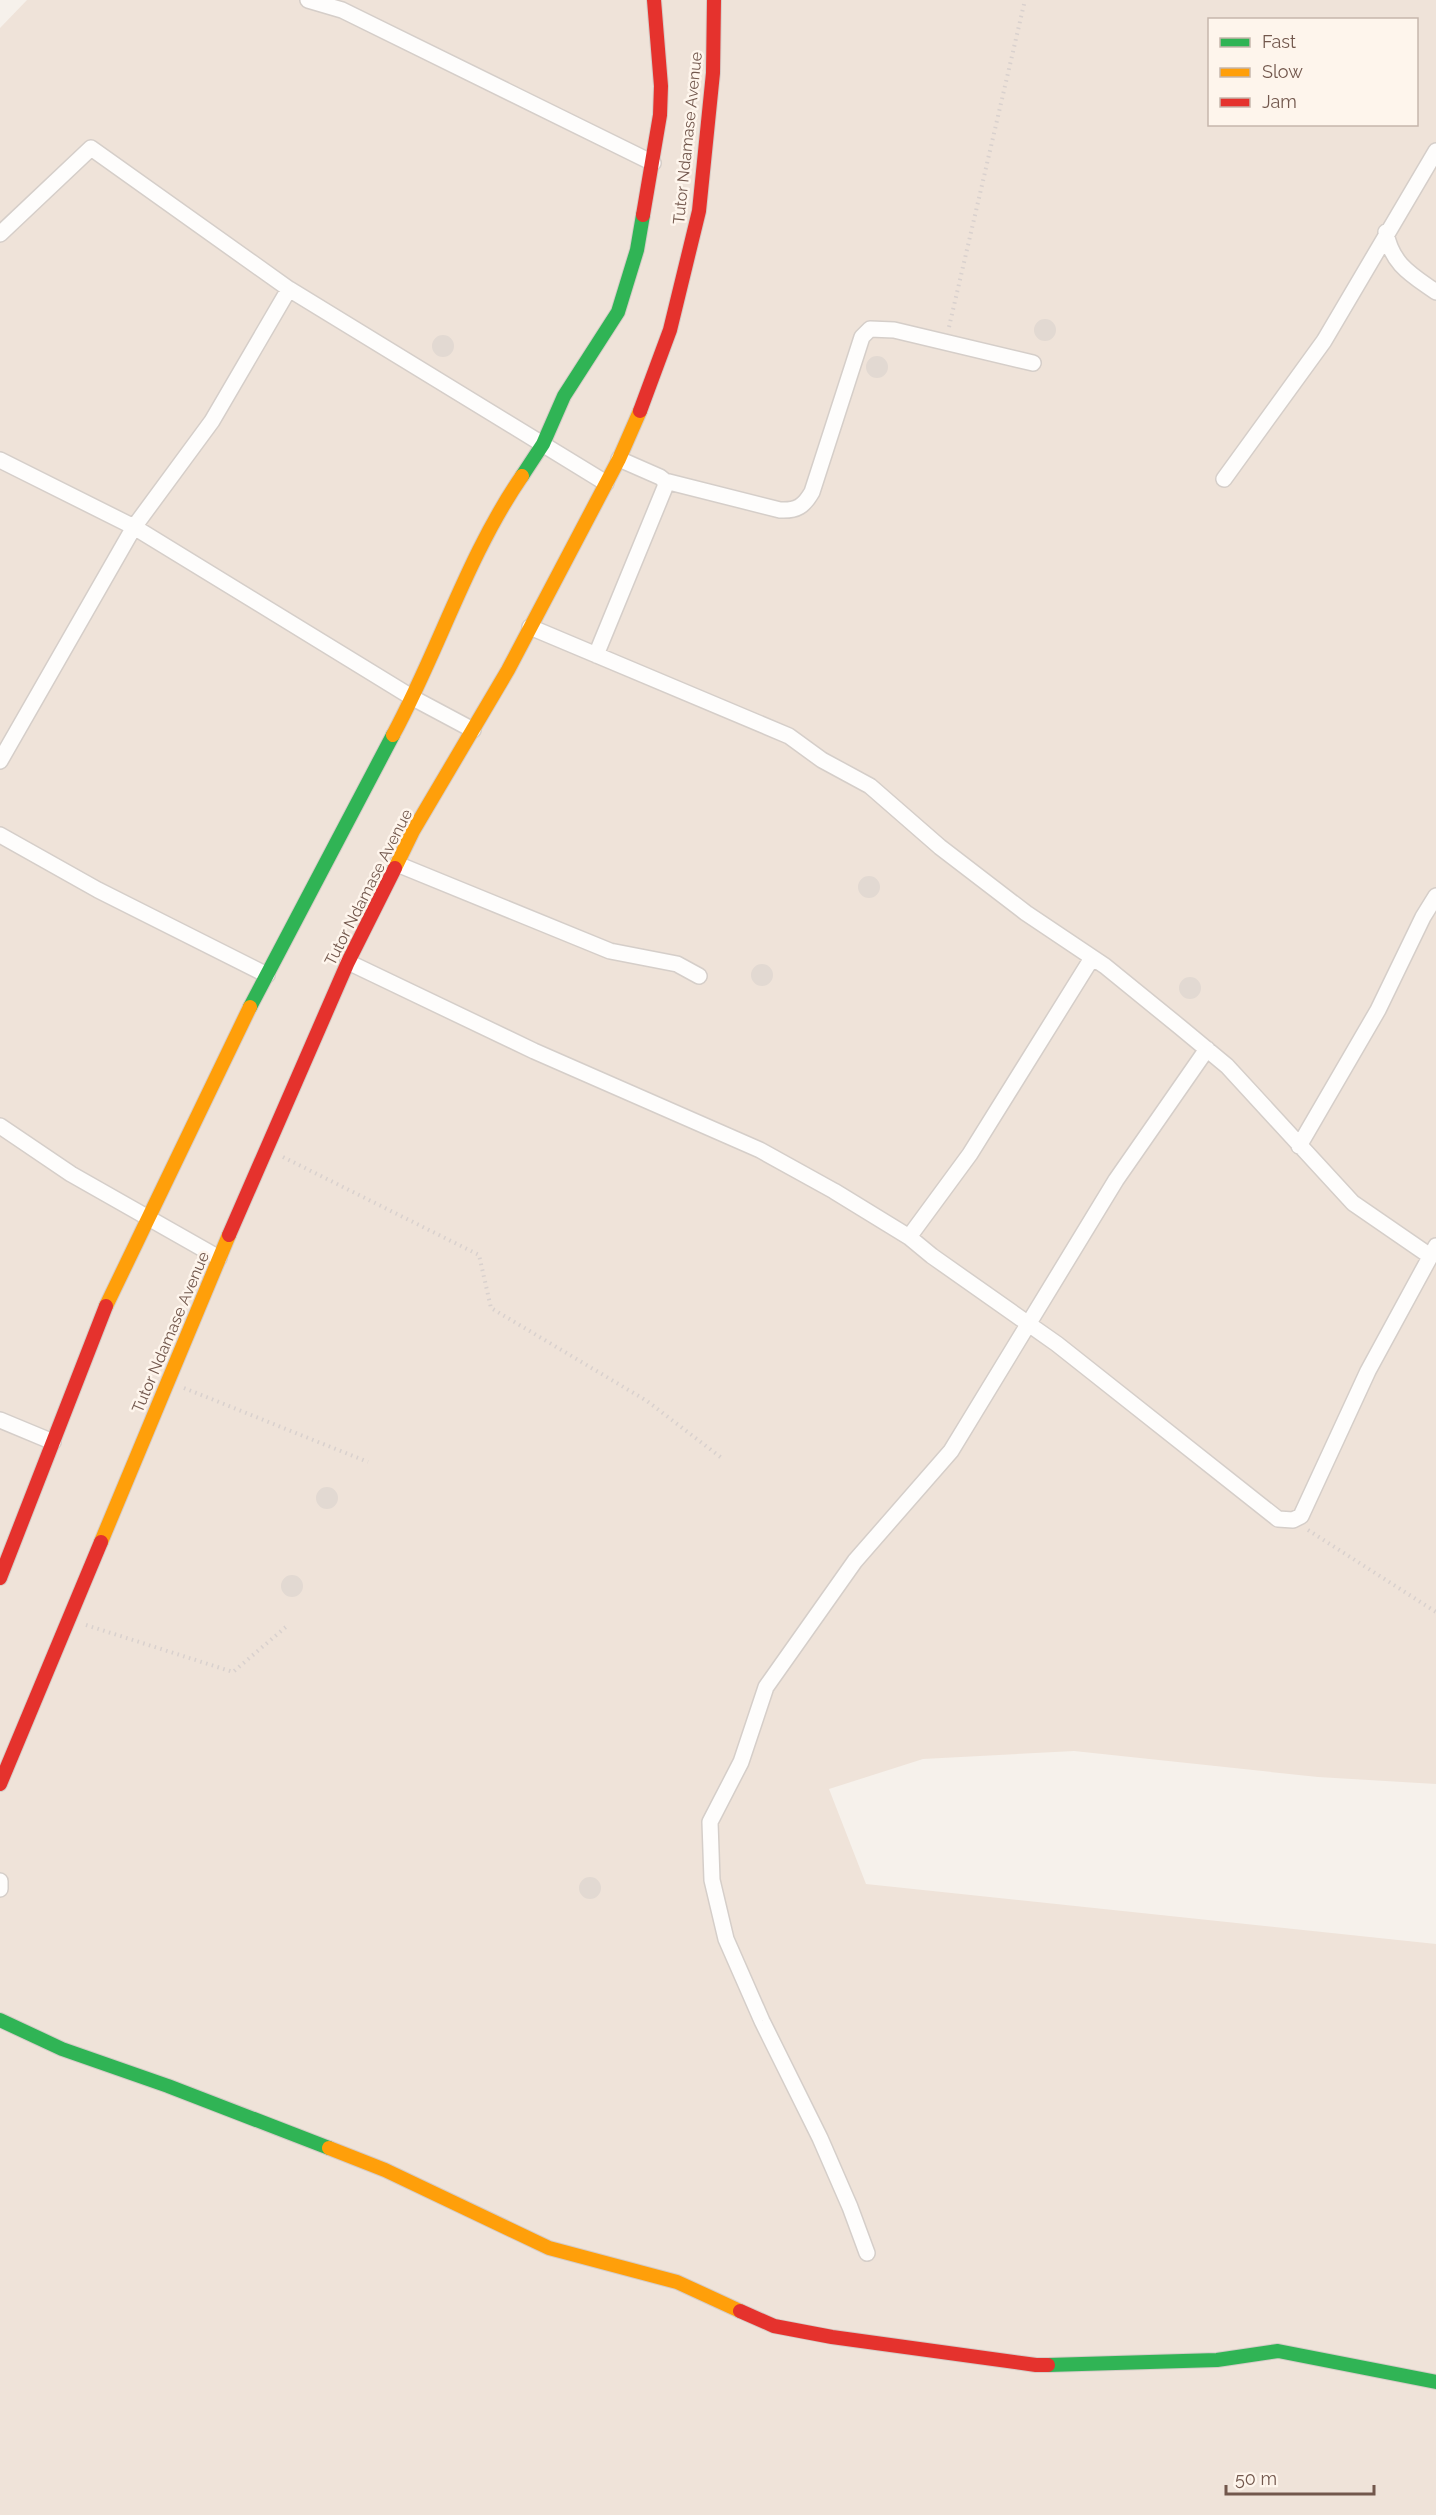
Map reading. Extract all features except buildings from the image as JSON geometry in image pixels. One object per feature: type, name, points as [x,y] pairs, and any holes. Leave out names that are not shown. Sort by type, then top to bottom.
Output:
[{"type":"street","points":[[308,0],[343,5],[653,163]]},
{"type":"street","points":[[0,1578],[111,1293],[147,1217],[307,895],[413,698],[476,556],[510,493],[543,444],[564,396],[618,312],[637,250],[660,115],[662,86],[654,0]]},
{"type":"street","name":"Tutor Ndamase Avenue","points":[[0,1784],[219,1258],[348,962],[413,831],[473,730],[619,459],[648,394],[670,330],[699,211],[713,73],[714,0]]},
{"type":"street","points":[[0,234],[91,148],[289,289],[606,483]]},
{"type":"street","points":[[1224,479],[1324,341],[1386,232],[1436,151]]},
{"type":"street","points":[[1386,232],[1394,257],[1405,269],[1436,292]]},
{"type":"street","points":[[0,761],[134,527],[212,421],[289,289]]},
{"type":"street","points":[[619,459],[665,482],[780,510],[797,509],[806,502],[812,492],[866,332],[878,328],[1033,363]]},
{"type":"street","points":[[0,460],[134,527],[413,698],[473,730]]},
{"type":"street","points":[[596,656],[663,493],[665,482]]},
{"type":"street","points":[[348,962],[534,1051],[760,1150],[909,1237],[1094,1373],[1266,1512],[1278,1519],[1293,1520],[1301,1516],[1368,1371],[1433,1251],[1353,1203],[1227,1066],[1092,958],[1026,913],[957,860],[870,786],[822,760],[789,736],[530,627]]},
{"type":"street","points":[[0,835],[98,890],[267,975]]},
{"type":"street","points":[[397,864],[610,951],[678,964],[699,976]]},
{"type":"street","points":[[1299,1146],[1378,1010],[1423,917],[1436,896]]},
{"type":"street","points":[[909,1237],[970,1154],[1092,958]]},
{"type":"street","points":[[867,2253],[820,2138],[762,2021],[726,1939],[712,1880],[710,1822],[741,1762],[766,1687],[855,1561],[951,1451],[1116,1180],[1207,1049]]},
{"type":"street","points":[[0,1126],[71,1174],[219,1258]]},
{"type":"street","points":[[0,1420],[53,1442]]},
{"type":"street","points":[[0,1881],[0,1889]]},
{"type":"street","points":[[0,2020],[62,2049],[168,2086],[385,2170],[549,2248],[677,2282],[774,2326],[832,2337],[1036,2365],[1218,2360],[1278,2351],[1436,2382]]},
{"type":"path","points":[[945,342],[1025,0]]},
{"type":"path","points":[[266,1149],[478,1255],[491,1308],[647,1401],[723,1459]]},
{"type":"path","points":[[167,1381],[368,1462]]},
{"type":"path","points":[[1293,1520],[1436,1612]]},
{"type":"path","points":[[68,1620],[233,1672],[287,1626]]},
{"type":"shaded area","points":[[27,0],[1436,0],[1436,1784],[1318,1777],[1074,1751],[923,1759],[829,1789],[866,1884],[1436,1944],[1436,2515],[0,2515],[0,28]]},
{"type":"traffic: fast","points":[[522,476],[543,444],[564,396],[618,312],[637,250],[643,215]]},
{"type":"traffic: fast","points":[[250,1007],[393,735]]},
{"type":"traffic: fast","points":[[0,2020],[62,2049],[168,2086],[329,2148]]},
{"type":"traffic: fast","points":[[1048,2365],[1217,2360],[1278,2351],[1436,2382]]},
{"type":"traffic: slow","points":[[395,868],[413,831],[508,670],[619,459],[640,411]]},
{"type":"traffic: slow","points":[[393,735],[485,538],[522,476]]},
{"type":"traffic: slow","points":[[106,1306],[250,1007]]},
{"type":"traffic: slow","points":[[101,1542],[229,1235]]},
{"type":"traffic: slow","points":[[329,2148],[385,2170],[549,2248],[677,2282],[740,2311]]},
{"type":"traffic: jam","points":[[643,215],[660,115],[661,86],[654,0]]},
{"type":"traffic: jam","points":[[640,411],[670,330],[699,211],[713,73],[714,0]]},
{"type":"traffic: jam","points":[[229,1235],[348,962],[395,868]]},
{"type":"traffic: jam","points":[[0,1578],[106,1306]]},
{"type":"traffic: jam","points":[[0,1784],[101,1542]]},
{"type":"traffic: jam","points":[[740,2311],[774,2326],[832,2337],[1048,2365]]}]
